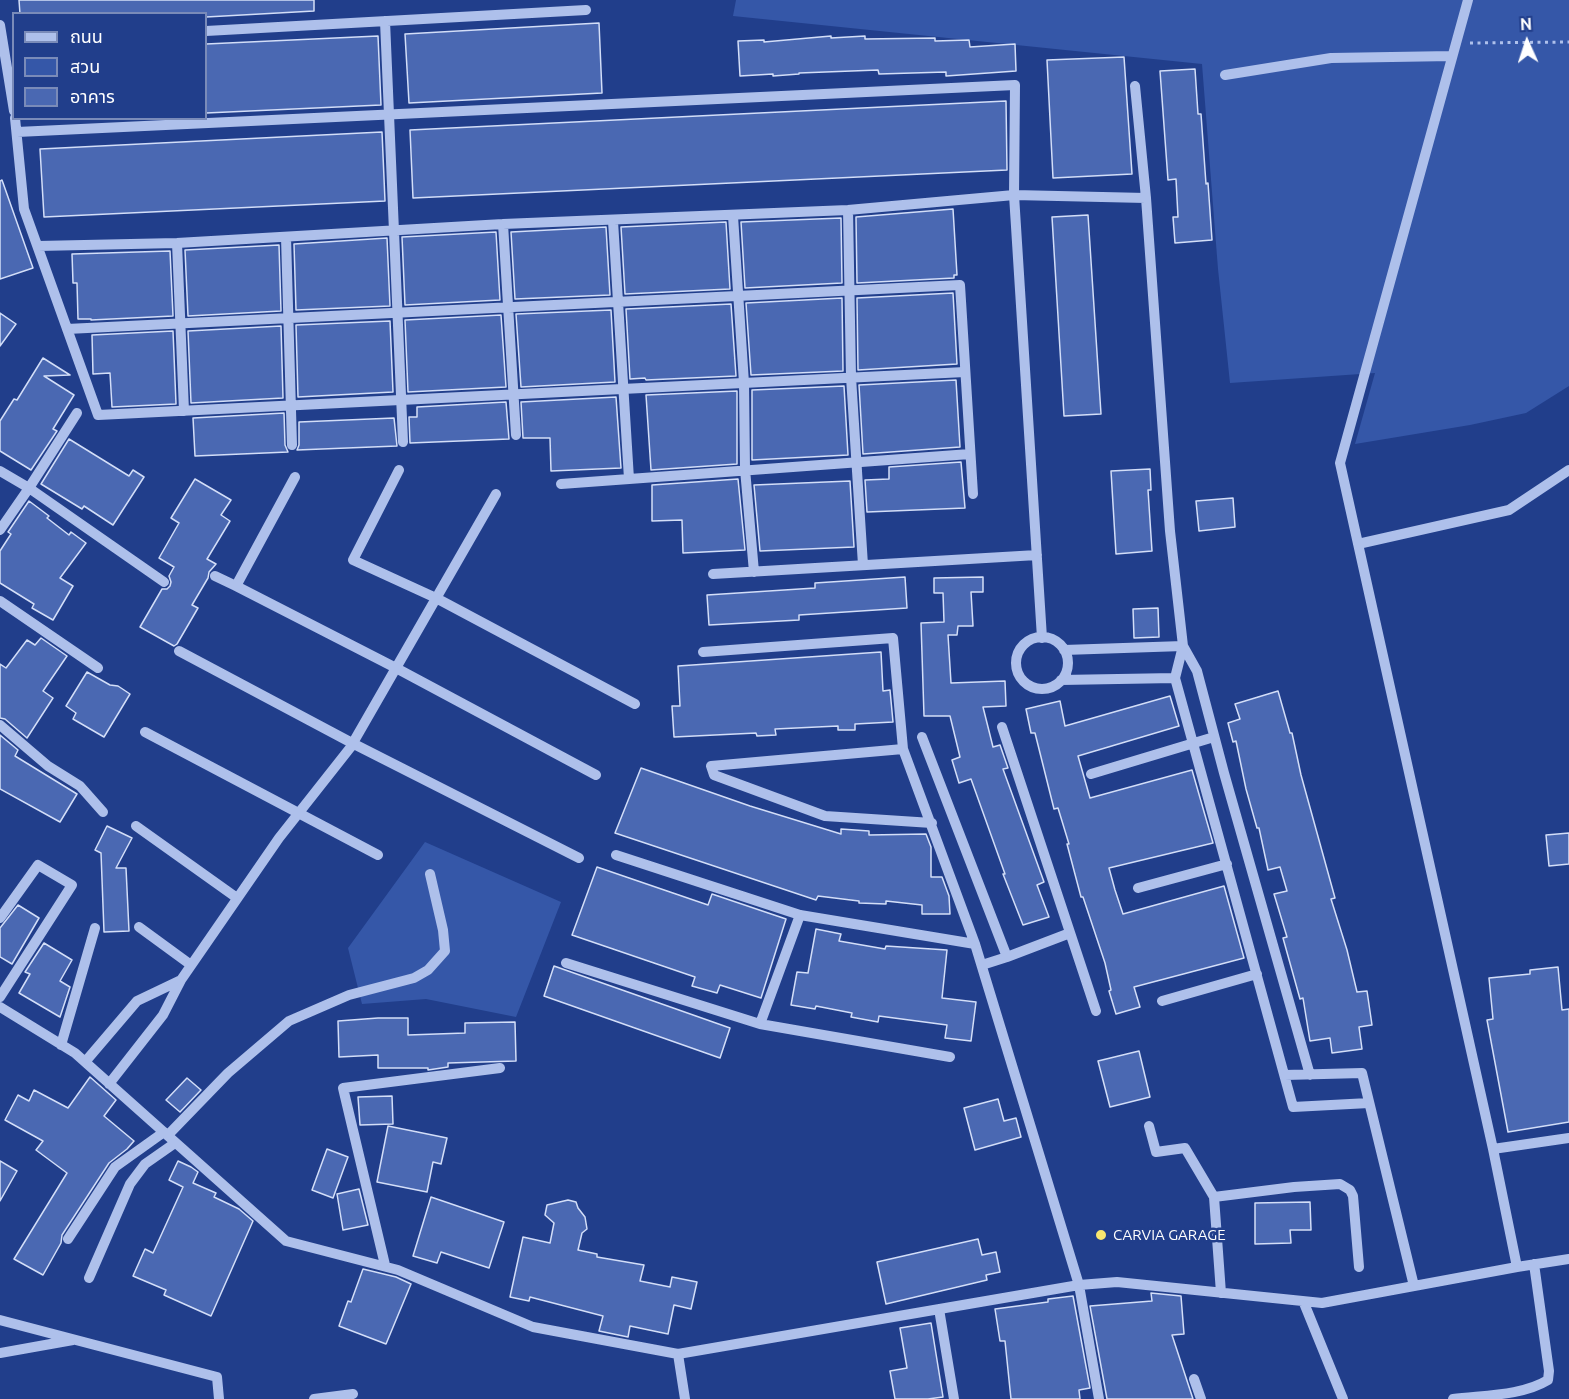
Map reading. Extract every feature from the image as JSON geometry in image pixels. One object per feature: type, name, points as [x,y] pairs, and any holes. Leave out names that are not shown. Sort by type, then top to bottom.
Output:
[{"type":"street","points":[[1468,0],[1340,463],[1493,1149],[1517,1267]]},
{"type":"street","points":[[207,31],[585,10]]},
{"type":"street","points":[[385,21],[403,442]]},
{"type":"street","points":[[0,25],[8,41],[3,53],[12,100]]},
{"type":"street","points":[[1225,75],[1331,58],[1452,56]]},
{"type":"street","points":[[17,132],[1015,85],[1014,195],[1042,638]]},
{"type":"street","points":[[1135,86],[1146,198],[1170,531],[1183,646],[1175,678],[1293,1107],[1369,1103]]},
{"type":"street","points":[[15,120],[24,209],[98,415],[965,372]]},
{"type":"street","points":[[38,246],[177,243],[503,224],[734,216],[848,210],[1014,195],[1146,198]]},
{"type":"street","points":[[848,210],[851,377],[862,565]]},
{"type":"street","points":[[734,216],[744,383],[745,469],[753,572]]},
{"type":"street","points":[[613,221],[629,479]]},
{"type":"street","points":[[503,224],[516,435]]},
{"type":"street","points":[[286,237],[292,445]]},
{"type":"street","points":[[177,243],[184,411]]},
{"type":"street","points":[[67,329],[960,285],[973,494]]},
{"type":"street","points":[[0,530],[77,413]]},
{"type":"street","points":[[561,484],[970,454]]},
{"type":"street","points":[[399,470],[353,560],[436,598],[635,704]]},
{"type":"street","points":[[1358,544],[1509,510],[1569,470]]},
{"type":"street","points":[[0,471],[29,488],[164,582]]},
{"type":"street","points":[[236,586],[295,477]]},
{"type":"street","points":[[109,1084],[163,1015],[181,980],[237,898],[352,743],[496,494]]},
{"type":"street","points":[[713,574],[1037,555]]},
{"type":"street","points":[[215,576],[396,668],[596,775]]},
{"type":"street","points":[[0,601],[98,668]]},
{"type":"street","points":[[703,652],[893,638],[903,749],[975,944],[1079,1285],[1099,1399]]},
{"type":"street","points":[[1042,638],[1052,639],[1064,650],[1068,666],[1061,680],[1055,685],[1040,689],[1025,682],[1017,669],[1018,653],[1029,641],[1042,638]]},
{"type":"street","points":[[1064,650],[1183,646]]},
{"type":"street","points":[[1183,646],[1197,670],[1310,1074]]},
{"type":"street","points":[[179,651],[352,743],[579,858]]},
{"type":"street","points":[[1061,680],[1175,678]]},
{"type":"street","points":[[0,725],[48,766],[80,786],[103,812]]},
{"type":"street","points":[[1002,727],[1096,1011]]},
{"type":"street","points":[[145,732],[378,855]]},
{"type":"street","points":[[922,737],[1007,957]]},
{"type":"street","points":[[1091,774],[1214,737]]},
{"type":"street","points":[[903,749],[711,766],[714,775],[825,816],[932,823]]},
{"type":"street","points":[[136,826],[237,898]]},
{"type":"street","points":[[616,855],[800,915],[975,944]]},
{"type":"street","points":[[1138,888],[1227,864]]},
{"type":"street","points":[[0,918],[38,865],[72,885],[0,997]]},
{"type":"street","points":[[89,1278],[130,1184],[169,1136],[228,1073],[290,1021],[349,995],[414,978],[428,970],[444,951],[443,930],[430,874]]},
{"type":"street","points":[[760,1024],[800,915]]},
{"type":"street","points":[[139,927],[191,966]]},
{"type":"street","points":[[61,1045],[95,928]]},
{"type":"street","points":[[982,966],[1070,933]]},
{"type":"street","points":[[566,963],[760,1024],[950,1057]]},
{"type":"street","points":[[1162,1001],[1257,974]]},
{"type":"street","points":[[85,1062],[137,1001],[181,980]]},
{"type":"street","points":[[0,1007],[85,1062],[286,1241],[385,1265],[533,1327],[678,1354],[1079,1285],[1118,1282],[1304,1303],[1322,1303],[1569,1259]]},
{"type":"street","points":[[385,1265],[343,1088],[500,1068]]},
{"type":"street","points":[[1285,1075],[1362,1073],[1414,1286]]},
{"type":"street","points":[[1149,1126],[1156,1152],[1185,1148],[1214,1197],[1221,1293]]},
{"type":"street","points":[[68,1239],[115,1167],[169,1136]]},
{"type":"street","points":[[1493,1149],[1569,1138]]},
{"type":"street","points":[[1214,1197],[1340,1184],[1350,1190],[1353,1196],[1359,1267]]},
{"type":"street","points":[[1453,1399],[1515,1391],[1539,1386],[1548,1380],[1549,1371],[1534,1264]]},
{"type":"street","points":[[1304,1303],[1343,1399]]},
{"type":"street","points":[[939,1309],[954,1399]]},
{"type":"street","points":[[0,1320],[217,1377],[219,1399]]},
{"type":"street","points":[[0,1353],[77,1340]]},
{"type":"street","points":[[678,1354],[685,1399]]},
{"type":"street","points":[[1194,1379],[1201,1399]]},
{"type":"street","points":[[314,1399],[353,1394]]},
{"type":"path","points":[[1456,43],[1569,42]]},
{"type":"green space","points":[[736,0],[1569,0],[1569,386],[1526,413],[1470,425],[1355,444],[1375,373],[1230,383],[1218,269],[1202,64],[733,16]]},
{"type":"green space","points":[[425,842],[561,902],[516,1017],[426,999],[362,1004],[348,948]]},
{"type":"building","points":[[19,0],[314,0],[314,11],[207,17],[207,12],[20,12]]},
{"type":"building","points":[[599,23],[602,93],[409,103],[405,34]]},
{"type":"building","points":[[378,36],[381,105],[207,113],[207,44]]},
{"type":"building","points":[[831,36],[831,38],[865,36],[865,39],[969,40],[970,47],[1015,44],[1016,71],[946,76],[946,72],[879,74],[878,70],[740,76],[738,41],[764,40],[764,42]]},
{"type":"building","points":[[1124,57],[1132,174],[1053,178],[1047,60]]},
{"type":"building","points":[[1195,69],[1212,240],[1175,243],[1173,217],[1178,217],[1176,179],[1168,180],[1160,71]]},
{"type":"building","points":[[1006,101],[1007,170],[413,198],[410,130]]},
{"type":"building","points":[[382,132],[385,201],[44,217],[40,149]]},
{"type":"building","points":[[2,180],[33,268],[0,279],[0,181]]},
{"type":"building","points":[[953,209],[957,275],[954,275],[954,278],[857,283],[856,217]]},
{"type":"building","points":[[1088,215],[1101,414],[1064,416],[1052,217]]},
{"type":"building","points":[[841,218],[842,283],[745,288],[741,222]]},
{"type":"building","points":[[726,222],[730,289],[625,294],[621,227]]},
{"type":"building","points":[[606,227],[610,295],[515,299],[511,232]]},
{"type":"building","points":[[496,232],[500,300],[405,305],[402,237]]},
{"type":"building","points":[[387,238],[390,306],[296,310],[294,244]]},
{"type":"building","points":[[279,245],[281,311],[188,316],[185,250]]},
{"type":"building","points":[[170,251],[173,316],[78,319],[77,283],[73,283],[72,254]]},
{"type":"building","points":[[953,293],[957,364],[858,370],[857,298]]},
{"type":"building","points":[[842,298],[843,371],[751,375],[746,303]]},
{"type":"building","points":[[731,304],[736,376],[630,379],[626,309]]},
{"type":"building","points":[[611,310],[615,382],[521,387],[516,314]]},
{"type":"building","points":[[0,313],[16,324],[0,346]]},
{"type":"building","points":[[501,315],[506,387],[408,392],[405,320]]},
{"type":"building","points":[[390,321],[393,392],[298,397],[296,325]]},
{"type":"building","points":[[281,326],[283,398],[191,403],[188,331]]},
{"type":"building","points":[[173,331],[176,404],[112,407],[110,373],[93,374],[92,335]]},
{"type":"building","points":[[43,358],[70,375],[44,376],[74,395],[53,429],[57,431],[31,470],[0,451],[0,421],[14,399],[17,400]]},
{"type":"building","points":[[956,380],[960,447],[863,454],[859,385]]},
{"type":"building","points":[[844,386],[848,455],[752,460],[752,390]]},
{"type":"building","points":[[737,391],[737,464],[651,470],[646,395]]},
{"type":"building","points":[[616,397],[621,468],[551,471],[550,438],[523,438],[521,402]]},
{"type":"building","points":[[506,402],[509,439],[410,443],[409,417],[417,417],[417,407]]},
{"type":"building","points":[[284,413],[285,445],[288,452],[195,456],[193,418]]},
{"type":"building","points":[[394,418],[397,446],[297,450],[299,422]]},
{"type":"building","points":[[69,439],[129,476],[133,470],[144,477],[113,525],[84,506],[82,509],[41,484]]},
{"type":"building","points":[[961,462],[965,508],[867,512],[865,480],[889,479],[889,467]]},
{"type":"building","points":[[1150,469],[1151,490],[1148,490],[1152,551],[1116,554],[1111,471]]},
{"type":"building","points":[[195,479],[231,500],[221,515],[230,521],[207,559],[216,564],[209,572],[208,578],[192,605],[198,608],[174,646],[140,627],[162,589],[170,586],[169,576],[174,567],[159,558],[179,523],[171,518]]},
{"type":"building","points":[[738,479],[745,550],[683,553],[682,520],[652,521],[652,485]]},
{"type":"building","points":[[850,481],[854,547],[760,551],[754,485]]},
{"type":"building","points":[[1233,498],[1235,527],[1199,531],[1196,501]]},
{"type":"building","points":[[29,501],[69,535],[71,532],[86,543],[60,578],[73,586],[53,620],[32,608],[34,604],[0,583],[0,551],[11,534],[8,532]]},
{"type":"building","points":[[905,577],[907,608],[799,615],[799,620],[709,625],[707,595],[815,588],[815,583]]},
{"type":"building","points":[[983,577],[983,592],[971,592],[973,626],[958,626],[957,635],[948,635],[951,683],[1005,681],[1006,706],[983,707],[993,747],[1000,745],[1008,768],[1003,769],[1044,882],[1037,885],[1049,917],[1023,925],[971,779],[959,783],[952,760],[960,757],[950,716],[924,716],[921,623],[944,622],[943,593],[934,593],[934,578]]},
{"type":"building","points":[[1158,608],[1159,637],[1134,638],[1133,609]]},
{"type":"building","points":[[41,638],[67,656],[43,691],[53,698],[27,738],[5,719],[0,718],[0,664],[6,668],[27,640],[35,645]]},
{"type":"building","points":[[881,652],[883,691],[890,690],[893,722],[855,724],[855,730],[838,730],[838,726],[775,729],[776,735],[757,736],[756,733],[674,737],[672,706],[680,706],[678,666]]},
{"type":"building","points":[[87,672],[130,694],[104,737],[73,719],[76,713],[66,706]]},
{"type":"building","points":[[1278,691],[1290,733],[1292,733],[1301,775],[1335,898],[1331,899],[1357,992],[1367,991],[1372,1025],[1359,1027],[1362,1049],[1332,1053],[1330,1038],[1310,1041],[1303,998],[1300,999],[1283,938],[1287,937],[1274,894],[1287,891],[1280,867],[1268,870],[1259,828],[1257,828],[1246,789],[1236,741],[1233,742],[1228,723],[1240,719],[1235,704]]},
{"type":"building","points":[[1170,696],[1179,726],[1078,756],[1090,798],[1192,770],[1213,843],[1109,868],[1115,890],[1123,914],[1224,886],[1244,958],[1134,987],[1140,1007],[1116,1014],[1109,991],[1111,990],[1105,963],[1083,897],[1081,897],[1067,844],[1069,844],[1058,808],[1054,809],[1035,733],[1031,733],[1026,709],[1060,701],[1065,726]]},
{"type":"building","points":[[0,735],[18,750],[15,756],[77,794],[60,822],[0,789]]},
{"type":"building","points":[[641,768],[750,806],[841,834],[841,829],[869,831],[869,835],[926,834],[931,847],[931,877],[942,877],[949,896],[950,914],[922,914],[922,905],[886,901],[886,904],[859,903],[859,901],[818,896],[816,900],[615,833]]},
{"type":"building","points":[[107,826],[132,838],[116,868],[126,868],[129,931],[104,932],[101,853],[95,850]]},
{"type":"building","points":[[1569,833],[1569,864],[1549,866],[1546,835]]},
{"type":"building","points":[[597,867],[708,905],[712,894],[786,919],[761,998],[720,985],[717,993],[692,986],[695,977],[572,935]]},
{"type":"building","points":[[18,905],[39,918],[12,964],[0,957],[0,928]]},
{"type":"building","points":[[816,929],[841,934],[839,941],[885,949],[886,946],[947,950],[942,998],[976,1002],[971,1041],[945,1038],[947,1025],[879,1016],[878,1022],[851,1017],[852,1013],[816,1006],[815,1009],[791,1005],[797,972],[808,973]]},
{"type":"building","points":[[44,943],[72,960],[60,981],[70,987],[60,1017],[19,993],[30,974],[25,972]]},
{"type":"building","points":[[554,966],[730,1028],[720,1058],[544,996]]},
{"type":"building","points":[[1558,967],[1562,1010],[1569,1009],[1569,1122],[1508,1132],[1487,1020],[1493,1019],[1489,978],[1530,974],[1530,970]]},
{"type":"building","points":[[408,1018],[408,1035],[465,1033],[465,1023],[515,1022],[516,1061],[448,1063],[448,1067],[428,1070],[428,1068],[378,1068],[378,1055],[339,1057],[338,1021]]},
{"type":"building","points":[[1139,1051],[1150,1097],[1110,1107],[1098,1061]]},
{"type":"building","points":[[90,1077],[116,1100],[104,1116],[134,1141],[109,1163],[62,1235],[61,1243],[43,1275],[14,1259],[67,1173],[36,1150],[43,1141],[5,1120],[18,1095],[29,1101],[34,1090],[68,1108]]},
{"type":"building","points":[[187,1078],[201,1090],[180,1112],[166,1100]]},
{"type":"building","points":[[392,1096],[393,1124],[360,1125],[358,1097]]},
{"type":"building","points":[[998,1099],[1004,1121],[1016,1118],[1021,1137],[975,1150],[964,1108]]},
{"type":"building","points":[[388,1126],[447,1138],[441,1164],[433,1162],[427,1192],[377,1182]]},
{"type":"building","points":[[327,1149],[348,1157],[333,1198],[312,1190]]},
{"type":"building","points":[[0,1161],[17,1171],[0,1201]]},
{"type":"building","points":[[178,1161],[198,1172],[193,1183],[216,1193],[214,1197],[239,1209],[253,1221],[211,1316],[164,1295],[166,1290],[133,1276],[145,1249],[153,1253],[183,1187],[169,1180]]},
{"type":"building","points":[[359,1189],[368,1225],[343,1230],[337,1194]]},
{"type":"building","points":[[431,1197],[504,1222],[489,1268],[441,1252],[437,1263],[413,1256]]},
{"type":"building","points":[[568,1200],[576,1202],[585,1217],[587,1229],[582,1233],[578,1250],[597,1254],[597,1257],[644,1265],[640,1281],[670,1287],[672,1277],[697,1282],[691,1309],[674,1305],[668,1334],[630,1326],[628,1337],[599,1331],[603,1316],[530,1297],[529,1301],[510,1297],[523,1237],[550,1243],[554,1223],[545,1215],[547,1205]]},
{"type":"building","points":[[1310,1202],[1311,1230],[1290,1230],[1291,1243],[1255,1244],[1255,1203]]},
{"type":"building","points":[[978,1239],[982,1255],[996,1252],[1000,1272],[986,1275],[987,1280],[886,1304],[877,1262]]},
{"type":"building","points":[[363,1269],[396,1277],[411,1284],[386,1344],[339,1326]]},
{"type":"building","points":[[1151,1293],[1181,1296],[1184,1334],[1172,1335],[1193,1399],[1107,1399],[1090,1306],[1152,1301]]},
{"type":"building","points":[[1073,1296],[1090,1388],[1079,1390],[1080,1399],[1011,1399],[1005,1341],[1000,1341],[995,1309],[1048,1302],[1048,1299]]},
{"type":"building","points":[[931,1323],[943,1397],[895,1399],[890,1371],[907,1368],[900,1328]]},
{"type":"place","name":"CARVIA GARAGE","points":[[1101,1235]]}]
